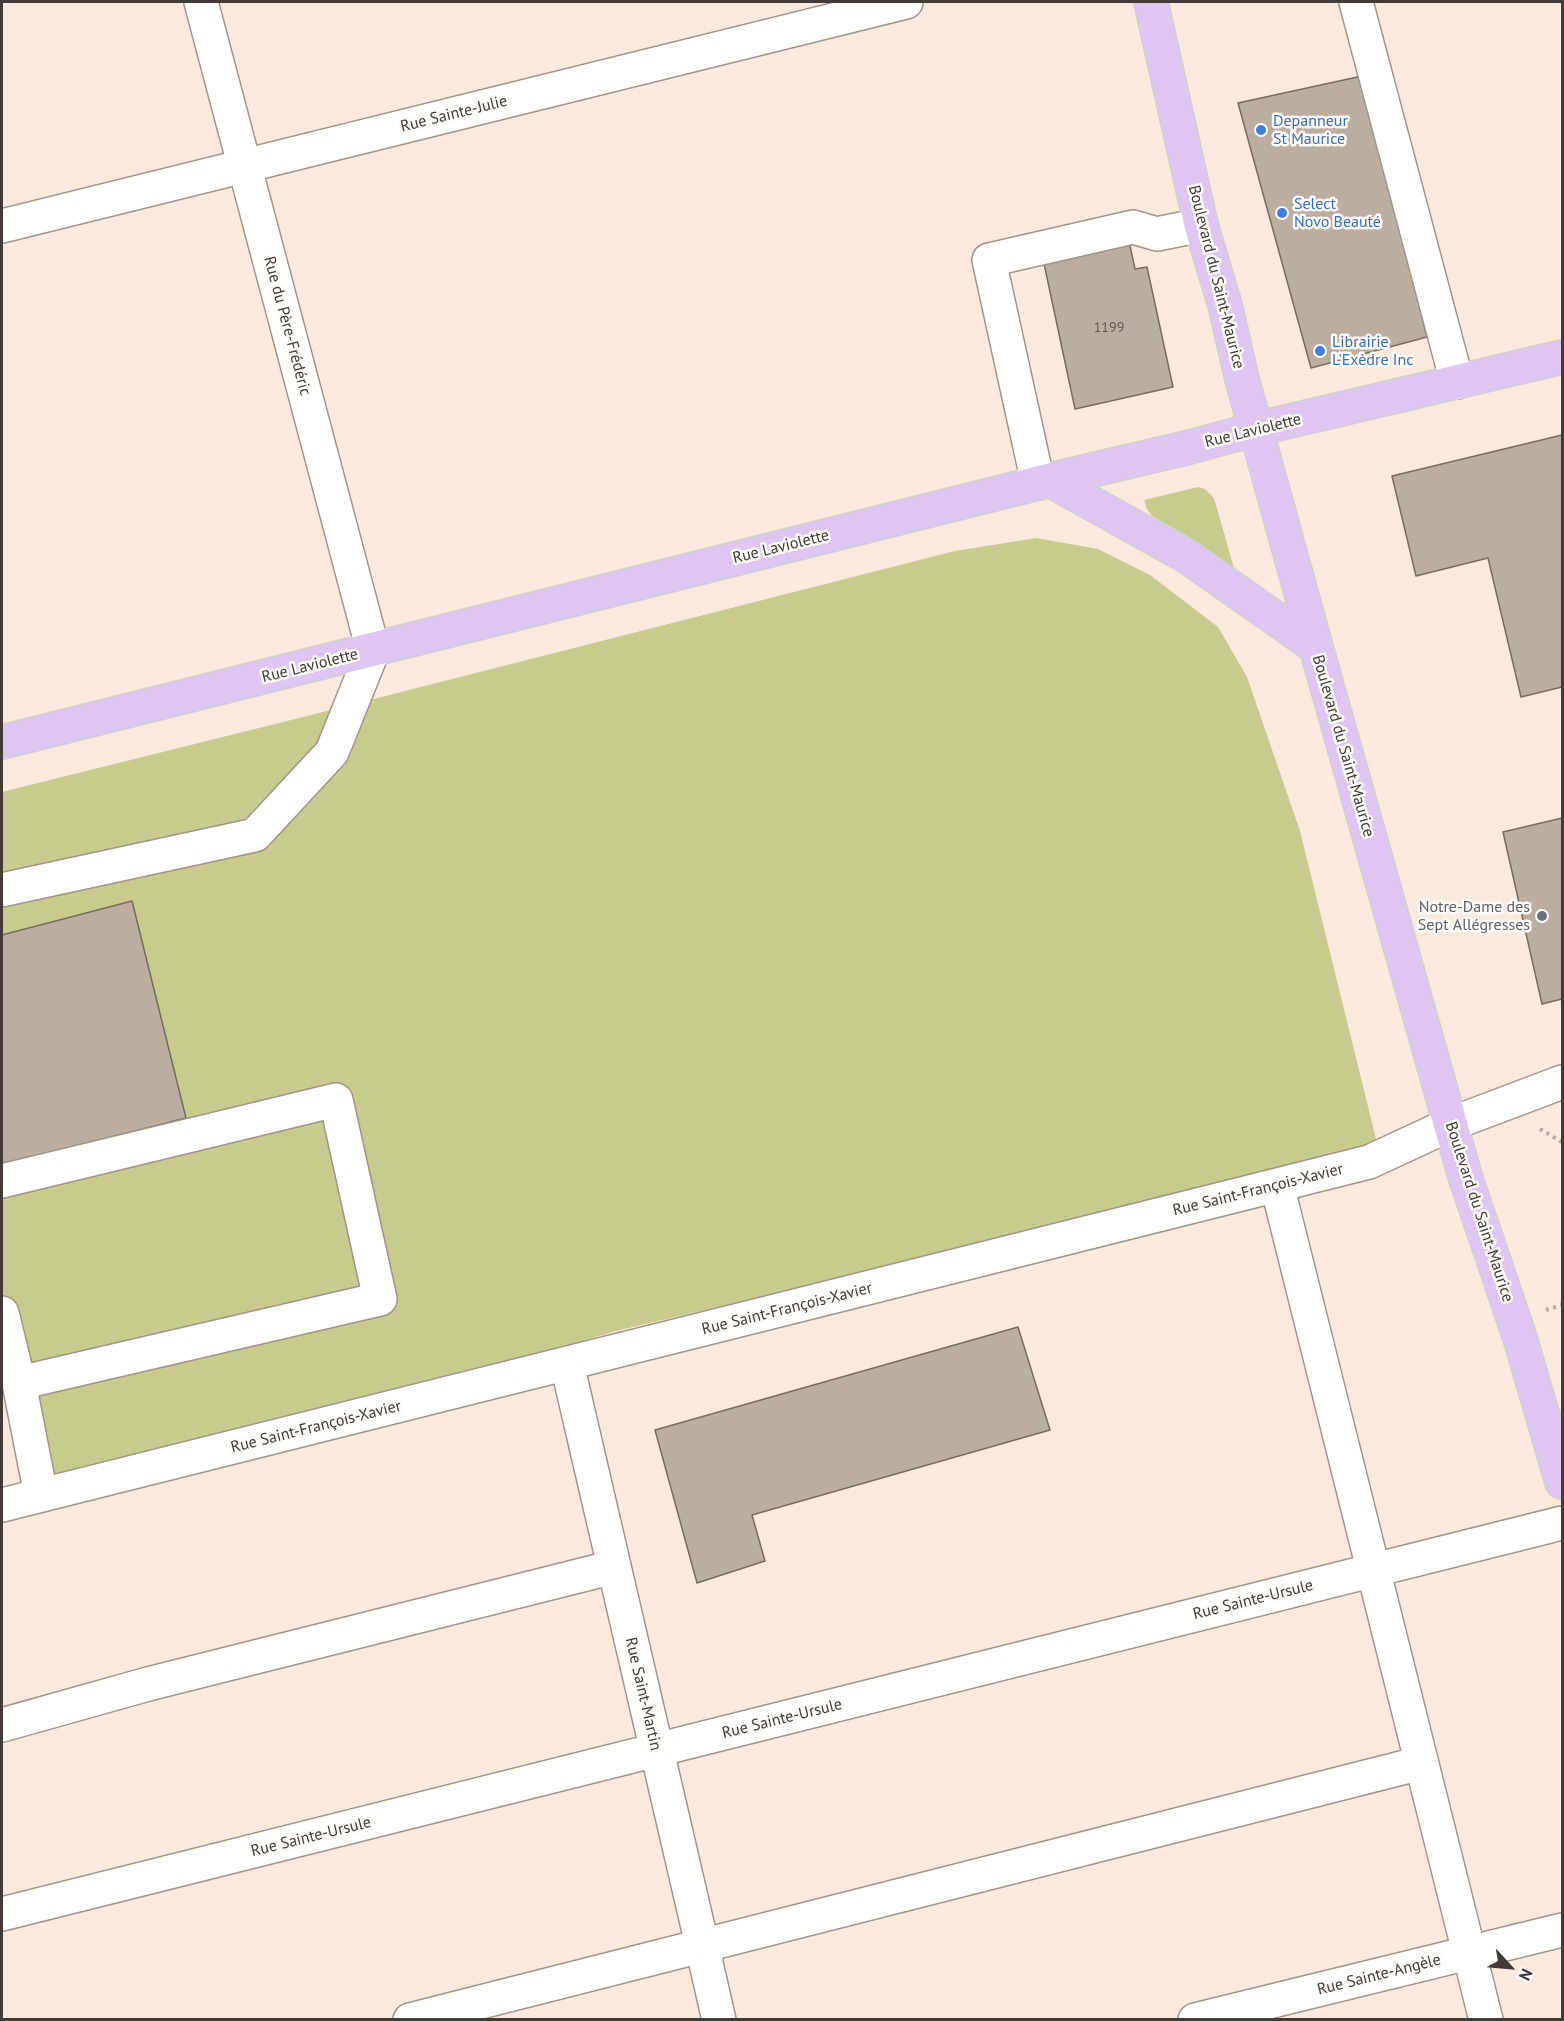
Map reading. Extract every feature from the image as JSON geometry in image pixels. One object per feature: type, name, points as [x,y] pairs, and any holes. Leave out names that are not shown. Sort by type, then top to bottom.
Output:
[{"type":"main road","name":"Boulevard du Saint-Maurice","points":[[1151,2],[1201,225],[1225,305],[1256,429],[1316,647],[1465,1176],[1520,1338],[1563,1482]]},
{"type":"main road","name":"Rue Laviolette","points":[[2,742],[1044,481],[1563,357]]},
{"type":"main road","points":[[1044,481],[1194,561],[1316,647]]},
{"type":"street","name":"Rue du Père-Frédéric","points":[[201,2],[373,650]]},
{"type":"street","name":"Rue Sainte-Julie","points":[[2,226],[897,2]]},
{"type":"street","points":[[1356,2],[1458,382]]},
{"type":"street","points":[[1044,481],[989,260],[1133,227],[1157,234],[1201,225]]},
{"type":"street","points":[[2,890],[255,835],[332,752],[373,650]]},
{"type":"street","name":"Rue Saint-François-Xavier","points":[[2,1505],[1369,1162],[1452,1124],[1563,1082]]},
{"type":"street","points":[[2,1181],[336,1100],[380,1299],[11,1367]]},
{"type":"street","points":[[1277,1185],[1486,2019]]},
{"type":"street","points":[[2,1313],[11,1367],[41,1495]]},
{"type":"street","name":"Rue Saint-Martin","points":[[567,1364],[700,1936],[710,1944]]},
{"type":"street","name":"Rue Sainte-Ursule","points":[[2,1914],[1563,1523]]},
{"type":"street","points":[[2,1725],[148,1684],[614,1567]]},
{"type":"street","points":[[410,2019],[1421,1763]]},
{"type":"street","name":"Rue Sainte-Angèle","points":[[1195,2019],[1563,1930]]},
{"type":"street","points":[[710,1944],[705,1959],[719,2019]]},
{"type":"green space","points":[[1198,487],[1205,489],[1214,498],[1234,568],[1189,537],[1152,516],[1144,500]]},
{"type":"green space","points":[[1036,538],[1098,549],[1150,575],[1218,627],[1247,677],[1300,831],[1378,1147],[1353,1157],[616,1331],[553,1350],[35,1480],[2,1350],[2,792],[955,551]]},
{"type":"building","points":[[1362,76],[1427,337],[1311,368],[1238,103]]},
{"type":"building","points":[[1129,241],[1135,269],[1147,267],[1173,387],[1075,409],[1043,259]]},
{"type":"building","points":[[1562,435],[1562,687],[1521,697],[1488,558],[1416,576],[1392,476]]},
{"type":"building","name":"Notre-Dame des Sept Allégresses","points":[[1562,818],[1562,999],[1542,1004],[1503,832]]},
{"type":"building","points":[[132,901],[186,1118],[2,1165],[2,935]]},
{"type":"building","points":[[1018,1327],[1050,1430],[752,1515],[765,1561],[697,1583],[655,1430]]},
{"type":"place","name":"Depanneur St Maurice","points":[[1261,130]]},
{"type":"place","name":"Select Novo Beauté","points":[[1282,213]]},
{"type":"place","name":"Librairie L'Exèdre Inc","points":[[1320,351]]},
{"type":"place","name":"Notre-Dame des Sept Allégresses","points":[[1542,916]]}]
